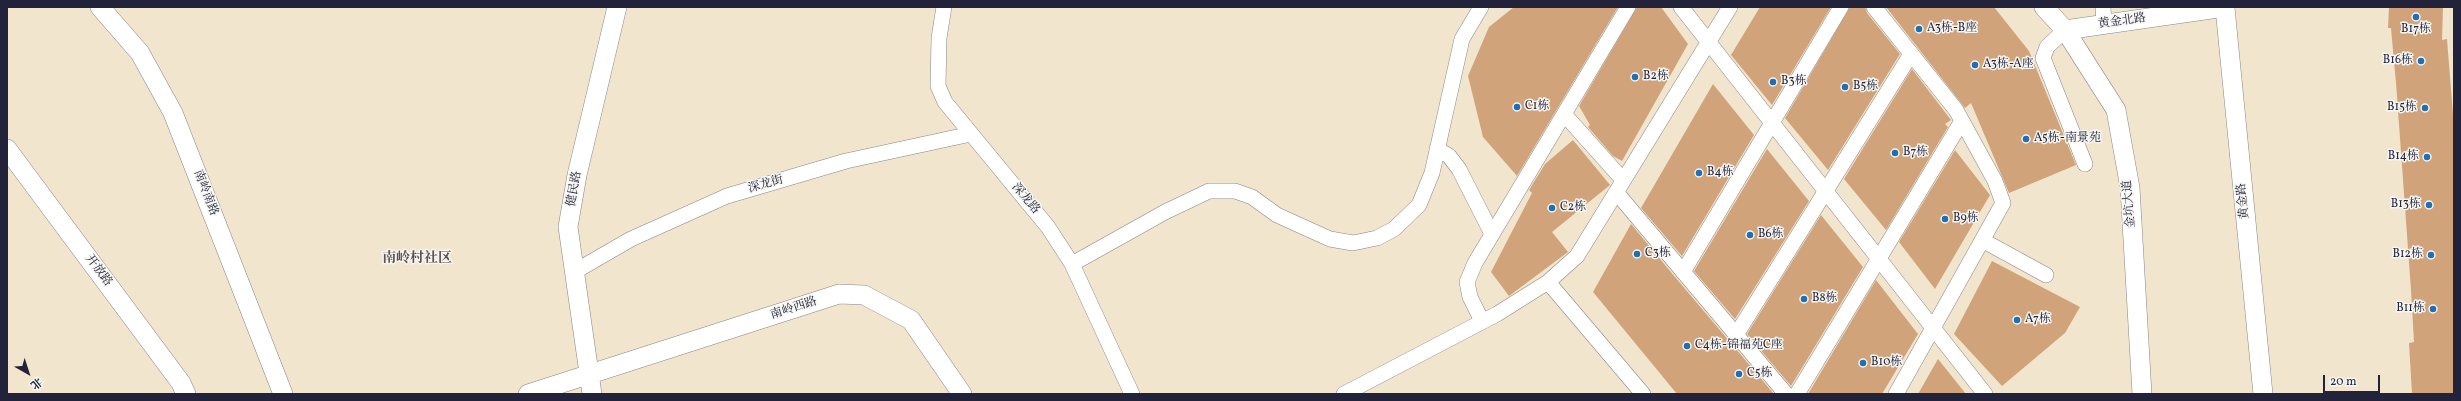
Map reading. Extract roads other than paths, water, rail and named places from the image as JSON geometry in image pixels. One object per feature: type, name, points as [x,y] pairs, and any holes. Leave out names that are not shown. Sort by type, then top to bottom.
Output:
[{"type":"street","name":"南岭南路","points":[[100,7],[140,53],[173,113],[283,394]]},
{"type":"street","name":"健民路","points":[[592,394],[568,227],[577,175],[617,7]]},
{"type":"street","name":"深龙路","points":[[944,7],[939,38],[938,86],[944,102],[1048,227],[1072,264],[1132,394]]},
{"type":"street","points":[[1072,264],[1165,212],[1209,191],[1235,191],[1252,197],[1277,215],[1330,239],[1353,243],[1377,238],[1394,230],[1419,205],[1432,173],[1436,149],[1462,39],[1481,7]]},
{"type":"street","points":[[1482,322],[1470,297],[1467,282],[1475,264],[1628,7]]},
{"type":"street","points":[[1681,7],[1985,394]]},
{"type":"street","points":[[1344,394],[1482,322],[1548,282],[1577,256],[1730,7]]},
{"type":"street","points":[[1683,272],[1841,7]]},
{"type":"street","points":[[1874,7],[1962,121],[1995,181],[2002,203],[1896,394]]},
{"type":"street","name":"金坑大道","points":[[2044,7],[2065,30],[2116,110],[2130,188],[2142,394]]},
{"type":"street","name":"黄金北路","points":[[2065,30],[2103,16],[2225,8]]},
{"type":"street","name":"黄金路","points":[[2225,8],[2263,394]]},
{"type":"street","points":[[2065,30],[2047,47],[2043,58],[2085,164]]},
{"type":"street","points":[[1736,335],[1911,54]]},
{"type":"street","points":[[1564,114],[1683,272],[1786,394]]},
{"type":"street","points":[[1797,394],[1962,121]]},
{"type":"street","name":"深龙街","points":[[574,272],[631,239],[727,196],[846,162],[971,134]]},
{"type":"street","name":"开放路","points":[[7,149],[182,383],[186,394]]},
{"type":"street","points":[[1436,149],[1449,156],[1459,169],[1492,234]]},
{"type":"street","points":[[1982,240],[2046,275]]},
{"type":"street","points":[[1548,282],[1642,394]]},
{"type":"street","name":"南岭西路","points":[[528,394],[840,294],[864,295],[910,320],[962,394]]},
{"type":"place","name":"B17栋","points":[[2416,17]]},
{"type":"place","name":"A3栋-B座","points":[[1919,29]]},
{"type":"place","name":"B16栋","points":[[2421,61]]},
{"type":"place","name":"A3栋-A座","points":[[1975,65]]},
{"type":"place","name":"B2栋","points":[[1635,77]]},
{"type":"place","name":"B3栋","points":[[1773,82]]},
{"type":"place","name":"B5栋","points":[[1845,87]]},
{"type":"place","name":"C1栋","points":[[1517,107]]},
{"type":"place","name":"B15栋","points":[[2425,108]]},
{"type":"place","name":"A5栋-南景苑","points":[[2026,139]]},
{"type":"place","name":"B7栋","points":[[1895,153]]},
{"type":"place","name":"B14栋","points":[[2427,157]]},
{"type":"place","name":"B4栋","points":[[1699,173]]},
{"type":"place","name":"B13栋","points":[[2429,205]]},
{"type":"place","name":"C2栋","points":[[1552,208]]},
{"type":"place","name":"B9栋","points":[[1945,219]]},
{"type":"place","name":"B6栋","points":[[1750,235]]},
{"type":"place","name":"C3栋","points":[[1637,254]]},
{"type":"place","name":"B12栋","points":[[2431,255]]},
{"type":"place","name":"B8栋","points":[[1804,299]]},
{"type":"place","name":"B11栋","points":[[2433,309]]},
{"type":"place","name":"A7栋","points":[[2017,320]]},
{"type":"place","name":"C4栋-锦福苑C座","points":[[1687,346]]},
{"type":"place","name":"B10栋","points":[[1863,363]]},
{"type":"place","name":"C5栋","points":[[1739,374]]},
{"type":"district","name":"南岭村社区","points":[[417,259]]}]
